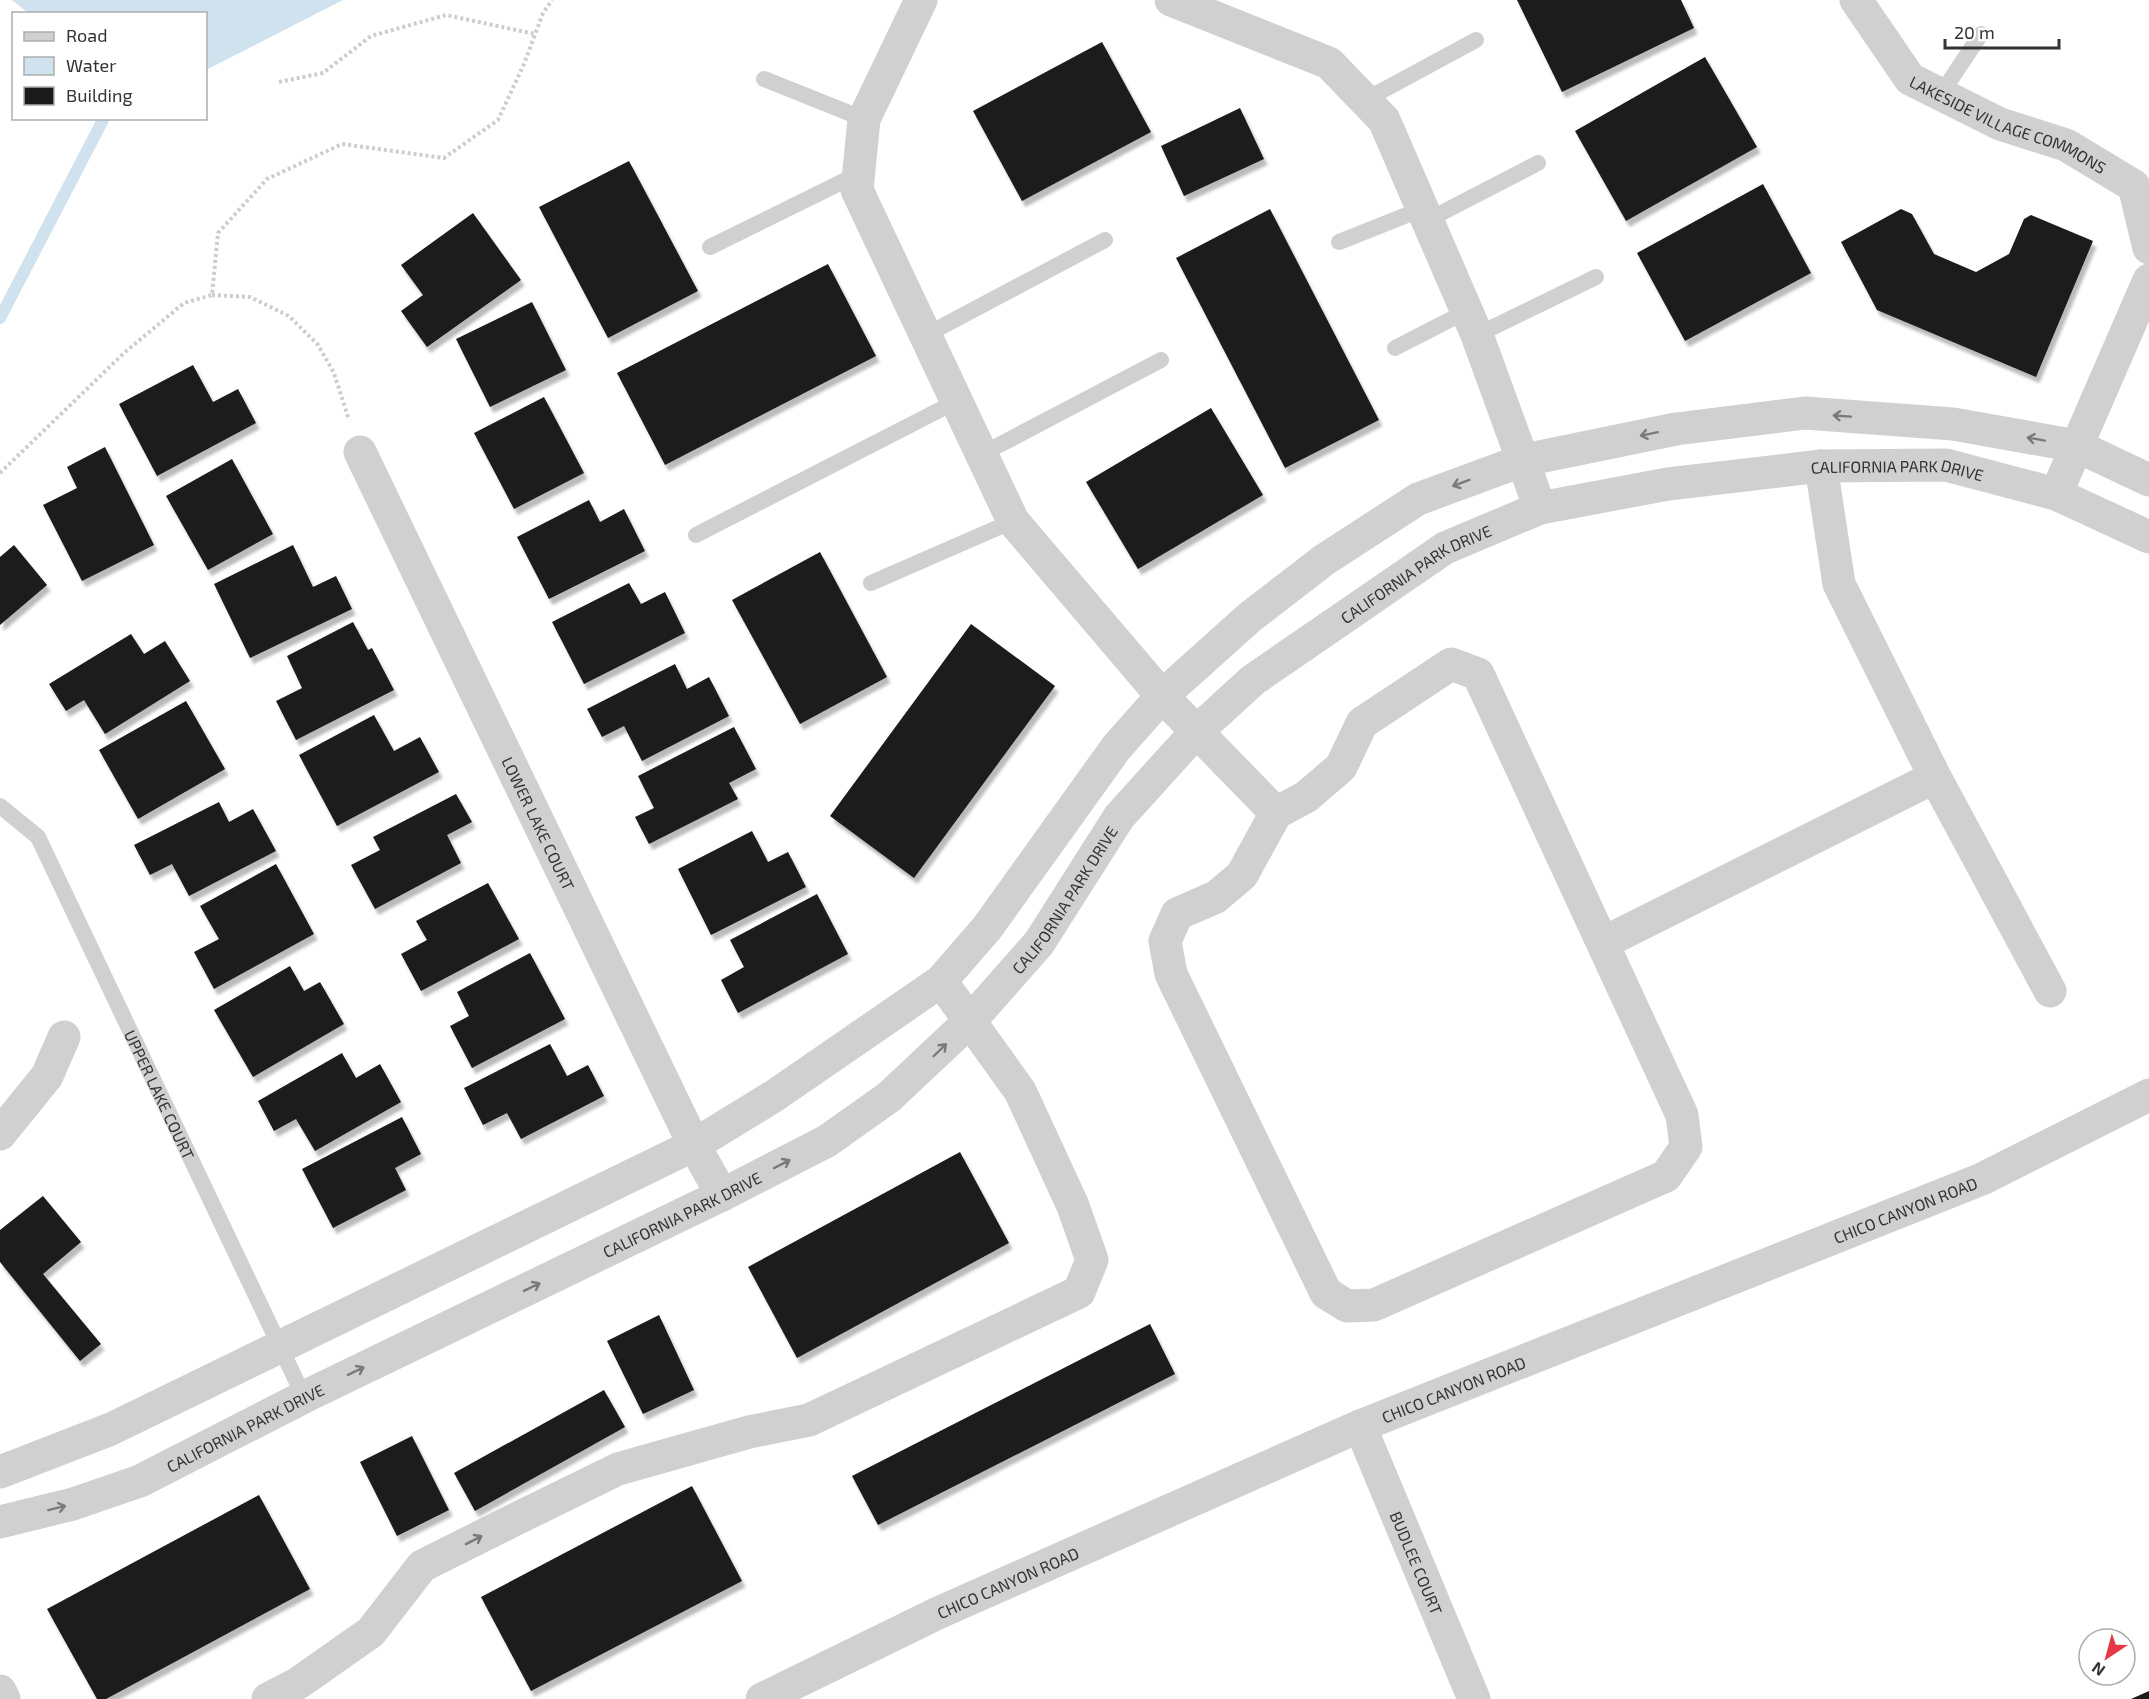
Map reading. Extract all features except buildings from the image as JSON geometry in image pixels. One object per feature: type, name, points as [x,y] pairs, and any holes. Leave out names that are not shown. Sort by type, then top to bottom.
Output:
[{"type":"street","points":[[921,0],[864,119],[857,190],[1013,521],[1195,733],[1275,813]]},
{"type":"street","name":"LAKESIDE VILLAGE COMMONS","points":[[1856,0],[1910,79],[2000,124],[2066,145],[2134,186],[2149,248]]},
{"type":"street","points":[[1190,3],[1329,63],[1384,120],[1472,323],[1540,508]]},
{"type":"street","points":[[2056,494],[2149,280]]},
{"type":"street","points":[[0,1472],[111,1428],[694,1145],[774,1096],[941,981],[987,928],[1116,748],[1162,696],[1250,617],[1324,560],[1418,499],[1524,460],[1676,429],[1805,413],[1953,424],[2077,446],[2149,480]]},
{"type":"street","name":"LOWER LAKE COURT","points":[[360,452],[694,1145],[722,1195]]},
{"type":"street","name":"CALIFORNIA PARK DRIVE","points":[[0,1522],[73,1504],[140,1481],[304,1397],[722,1195],[827,1141],[890,1097],[971,1020],[1039,943],[1119,817],[1195,733],[1253,680],[1445,548],[1540,508],[1668,484],[1821,466],[1946,465],[2056,494],[2149,537]]},
{"type":"street","points":[[1821,466],[1839,584],[1935,777],[2050,991]]},
{"type":"street","points":[[1450,664],[1478,675],[1682,1114],[1686,1147],[1666,1176],[1374,1305],[1347,1306],[1326,1293],[1171,974],[1165,941],[1177,914],[1216,897],[1242,875],[1275,813],[1306,797],[1341,767],[1362,723],[1450,664]]},
{"type":"street","points":[[1603,943],[1935,777]]},
{"type":"street","points":[[268,1699],[297,1684],[371,1632],[422,1566],[618,1470],[749,1432],[809,1419],[1079,1292],[1092,1260],[1073,1206],[1020,1091],[941,981]]},
{"type":"street","points":[[0,1134],[47,1076],[64,1037]]},
{"type":"street","name":"CHICO CANYON ROAD","points":[[762,1699],[938,1613],[1360,1426],[1982,1179],[2149,1095]]},
{"type":"street","name":"BUDLEE COURT","points":[[1360,1426],[1474,1699]]},
{"type":"street","points":[[0,1691],[4,1699]]},
{"type":"lane","points":[[1941,94],[1981,34]]},
{"type":"lane","points":[[1365,100],[1476,40]]},
{"type":"lane","points":[[764,79],[864,119]]},
{"type":"lane","points":[[1339,242],[1425,214],[1538,163]]},
{"type":"lane","points":[[710,247],[858,174]]},
{"type":"lane","points":[[926,335],[1105,240]]},
{"type":"lane","points":[[1395,348],[1472,323],[1596,277]]},
{"type":"lane","points":[[982,454],[1161,360]]},
{"type":"lane","points":[[696,535],[957,401]]},
{"type":"lane","points":[[872,583],[1013,521]]},
{"type":"lane","name":"UPPER LAKE COURT","points":[[0,806],[38,837],[304,1397]]},
{"type":"path","points":[[212,295],[218,233],[267,179],[342,144],[444,158],[498,120],[524,64],[543,13],[552,0]]},
{"type":"path","points":[[279,82],[323,73],[371,36],[446,15],[535,34]]},
{"type":"path","points":[[0,473],[124,353],[183,303],[212,295],[250,297],[289,316],[318,345],[334,373],[360,452]]},
{"type":"water","points":[[12,0],[343,0],[207,69],[207,12],[27,12]]},
{"type":"waterway","points":[[0,318],[103,120]]}]
